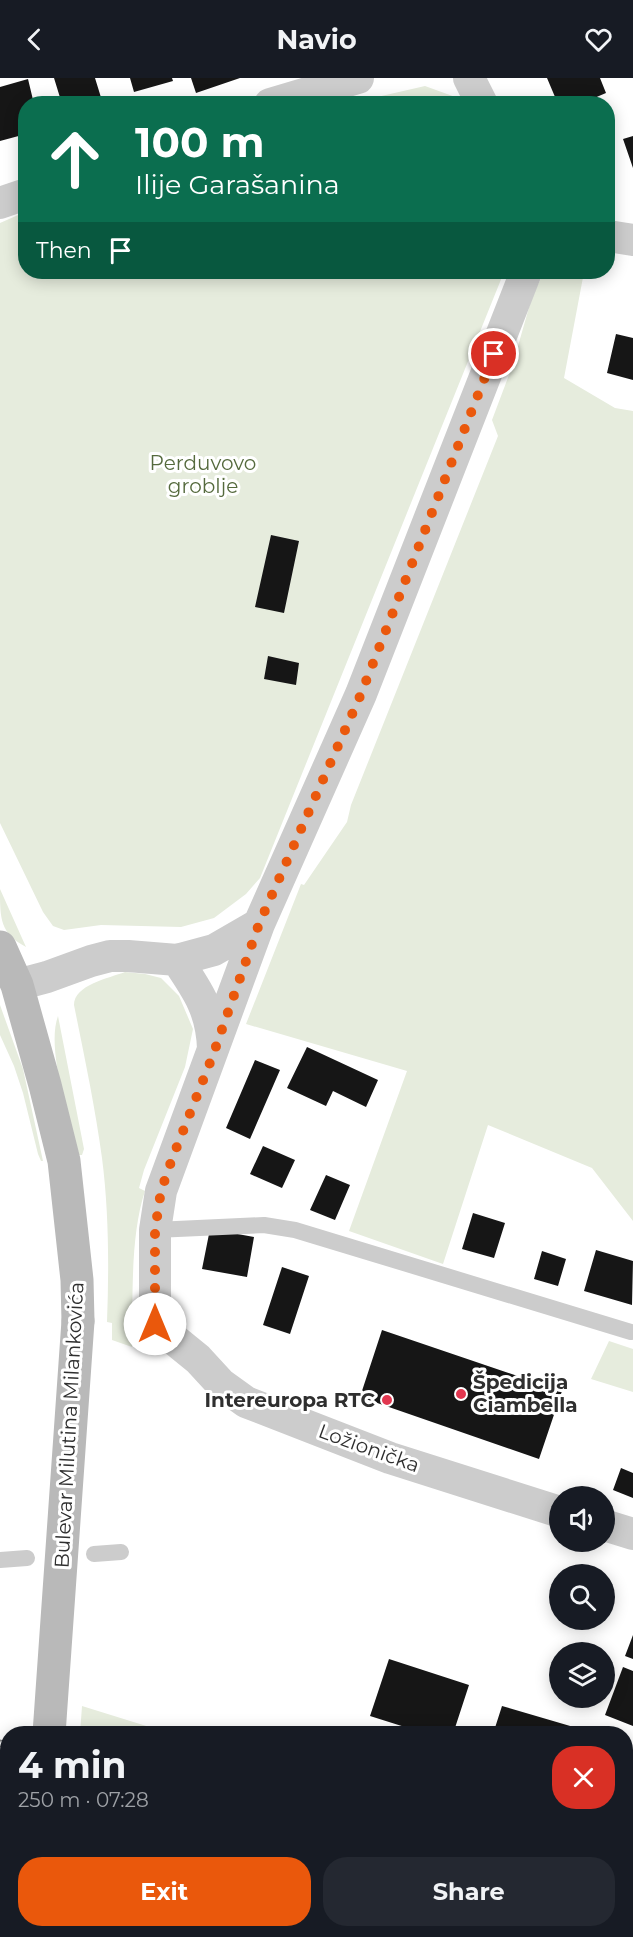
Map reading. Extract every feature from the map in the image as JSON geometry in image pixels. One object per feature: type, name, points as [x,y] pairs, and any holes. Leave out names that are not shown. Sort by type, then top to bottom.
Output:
[{"type":"street","points":[[274,94],[357,78]]},
{"type":"street","points":[[469,78],[478,96]]},
{"type":"street","points":[[0,203],[18,197]]},
{"type":"street","points":[[615,237],[633,240]]},
{"type":"street","name":"Ložionička","points":[[522,279],[365,683],[259,924],[213,1055],[165,1180],[155,1230],[155,1324],[198,1359],[221,1384],[246,1402],[390,1458],[549,1509]]},
{"type":"street","points":[[17,985],[110,956],[177,960],[214,950],[259,924]]},
{"type":"street","name":"Bulevar Milutina Milankovića","points":[[0,947],[17,985],[64,1161],[76,1271],[78,1322],[50,1726]]},
{"type":"street","points":[[177,960],[197,989],[206,1008],[212,1028],[213,1055]]},
{"type":"street","points":[[615,1528],[633,1534]]},
{"type":"lane","points":[[155,1230],[264,1225],[295,1230],[631,1332]]},
{"type":"lane","points":[[94,1554],[121,1552]]},
{"type":"lane","points":[[0,1560],[27,1558]]},
{"type":"green space","points":[[425,86],[452,96],[381,96]]},
{"type":"green space","name":"Perduvovo groblje","points":[[18,215],[18,279],[501,279],[260,878],[246,894],[214,918],[181,927],[101,925],[64,930],[53,926],[43,912],[0,823],[0,223]]},
{"type":"green space","points":[[541,279],[583,279],[564,378],[615,408],[633,411],[633,1221],[592,1168],[488,1125],[443,1264],[349,1231],[407,1071],[246,1024],[301,884],[304,885],[347,822],[351,805],[498,436],[492,420],[512,367],[532,297]]},
{"type":"green space","points":[[0,889],[26,947],[11,936],[3,924]]},
{"type":"green space","points":[[125,972],[161,978],[179,996],[193,1029],[185,1067],[139,1188],[145,1191],[135,1247],[132,1347],[112,1340],[112,1323],[107,1322],[108,1240],[102,1158],[74,1005],[80,992],[86,987]]},
{"type":"green space","points":[[0,1005],[23,1069],[43,1161],[38,1154],[14,1066],[0,1035]]},
{"type":"green space","points":[[58,1016],[84,1149],[82,1155],[79,1155],[60,1083],[55,1046]]},
{"type":"green space","points":[[609,1341],[633,1349],[633,1392],[591,1379]]},
{"type":"green space","points":[[82,1706],[146,1726],[81,1726]]},
{"type":"building","points":[[54,78],[95,78],[101,96],[60,96]]},
{"type":"building","points":[[130,78],[172,78],[173,81],[134,92]]},
{"type":"building","points":[[191,78],[240,78],[196,93]]},
{"type":"building","points":[[547,78],[600,78],[606,93],[599,96],[555,96]]},
{"type":"building","points":[[28,79],[32,96],[18,96],[18,136],[0,141],[0,87]]},
{"type":"building","points":[[633,136],[633,168],[623,139]]},
{"type":"building","points":[[616,334],[633,338],[633,380],[607,373]]},
{"type":"building","points":[[271,535],[299,541],[284,613],[255,607]]},
{"type":"building","points":[[268,656],[299,663],[296,685],[264,679]]},
{"type":"building","points":[[307,1047],[378,1080],[366,1107],[333,1091],[326,1106],[287,1088]]},
{"type":"building","points":[[255,1060],[280,1070],[250,1139],[226,1128]]},
{"type":"building","points":[[263,1146],[295,1160],[282,1188],[250,1174]]},
{"type":"building","points":[[326,1175],[350,1185],[335,1220],[310,1210]]},
{"type":"building","points":[[473,1213],[505,1223],[494,1258],[462,1249]]},
{"type":"building","points":[[210,1229],[254,1237],[247,1277],[202,1269]]},
{"type":"building","points":[[596,1250],[633,1261],[632,1305],[584,1291]]},
{"type":"building","points":[[542,1251],[566,1259],[558,1286],[534,1279]]},
{"type":"building","points":[[282,1267],[309,1276],[290,1334],[263,1325]]},
{"type":"building","name":"Špedicija Ciambella","points":[[382,1330],[562,1391],[539,1459],[360,1397]]},
{"type":"building","points":[[621,1468],[633,1473],[633,1498],[615,1491]]},
{"type":"building","points":[[633,1635],[633,1659],[625,1656]]},
{"type":"building","points":[[389,1659],[469,1685],[456,1726],[402,1726],[370,1716]]},
{"type":"building","points":[[623,1667],[633,1671],[633,1726],[605,1715],[608,1708],[615,1708],[615,1688]]},
{"type":"building","points":[[502,1706],[570,1726],[496,1726]]},
{"type":"place","name":"Špedicija Ciambella","points":[[461,1394]]},
{"type":"place","name":"Intereuropa RTC","points":[[387,1400]]},
{"type":"route","points":[[155,1324],[155,1230],[161,1191],[172,1159],[213,1055],[259,924],[361,694],[494,354]]}]
